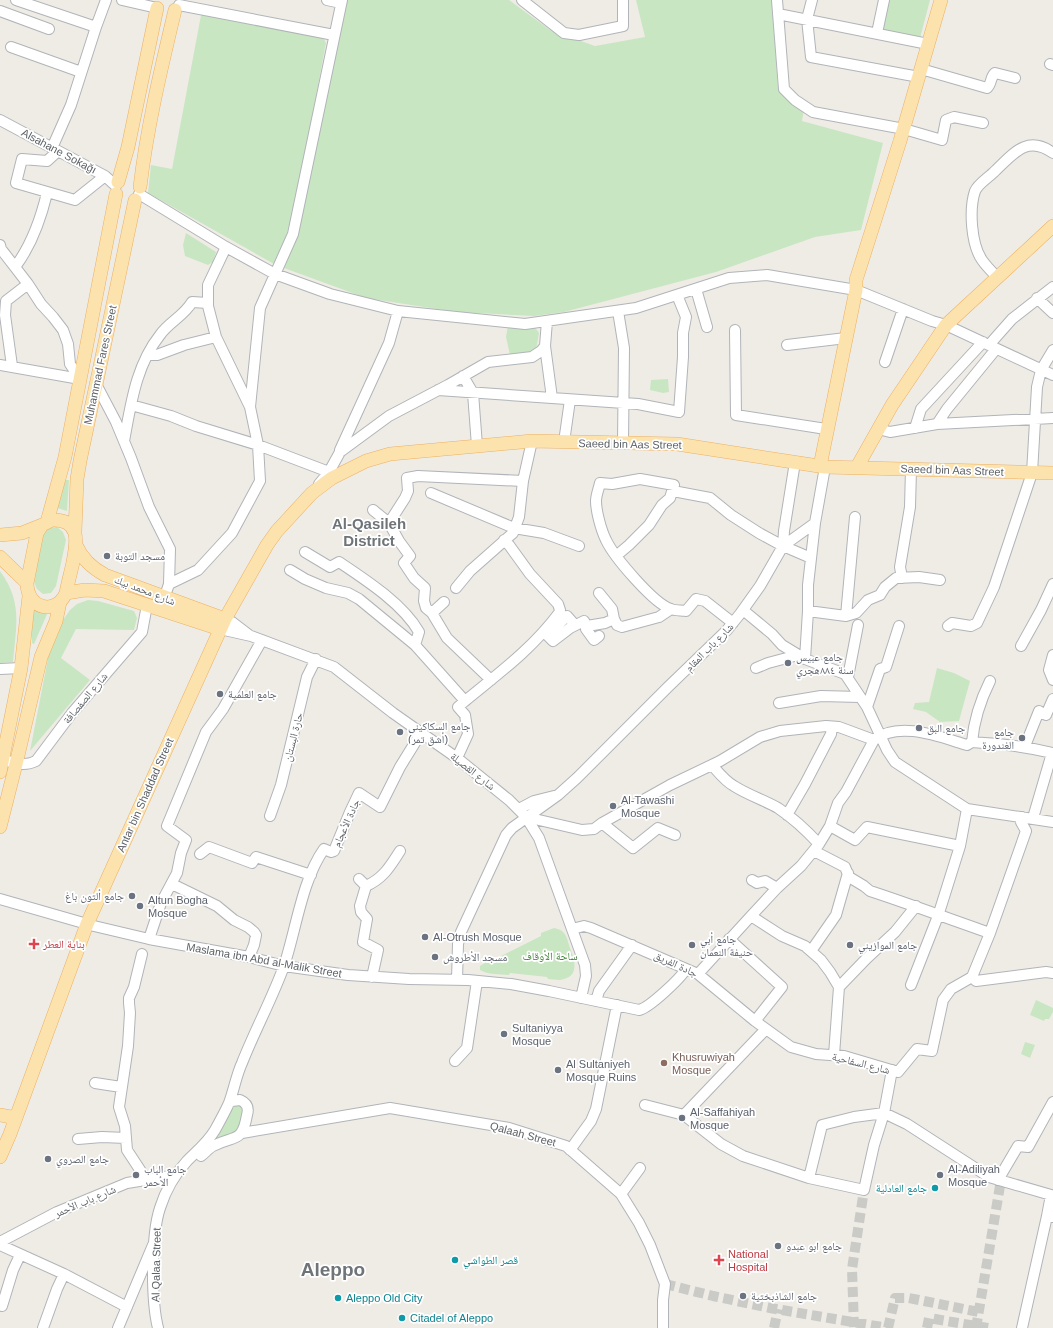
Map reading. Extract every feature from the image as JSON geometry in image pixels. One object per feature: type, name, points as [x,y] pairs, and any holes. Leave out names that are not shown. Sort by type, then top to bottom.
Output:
[{"type":"main road","points":[[823,466],[826,429],[856,290],[856,280],[904,129],[941,0]]},
{"type":"main road","points":[[155,4],[160,10],[167,12],[178,5]]},
{"type":"main road","name":"Muhammad Fares Street","points":[[0,772],[21,668],[28,589],[37,533],[45,523],[65,457],[117,187],[128,147],[155,4]]},
{"type":"main road","name":"Muhammad Fares Street","points":[[76,545],[77,541],[75,532],[78,473],[138,194],[148,133],[178,5]]},
{"type":"main road","points":[[124,178],[132,178],[138,183],[138,194],[125,202],[121,200],[117,187],[124,178]]},
{"type":"main road","points":[[857,467],[892,405],[946,325],[1053,226]]},
{"type":"main road","points":[[90,371],[96,385],[84,398],[79,382],[90,371]]},
{"type":"main road","name":"Saeed bin Aas Street","points":[[312,493],[343,472],[378,457],[390,454],[532,441],[677,444],[823,466],[1032,472],[1053,474]]},
{"type":"main road","name":"Antar bin Shaddad Street","points":[[0,1157],[16,1118],[87,924],[222,624],[267,545],[288,517],[312,493]]},
{"type":"main road","points":[[0,535],[22,533],[45,523],[58,520],[68,524],[75,532]]},
{"type":"main road","points":[[0,827],[2,807],[16,764],[41,657],[56,620],[76,545]]},
{"type":"main road","name":"شارع محمد بيك","points":[[76,545],[80,554],[85,560],[105,575],[165,597],[222,624]]},
{"type":"main road","name":"شارع محمد بيك","points":[[0,557],[28,589],[32,600],[40,606],[51,607],[63,597],[85,590],[104,591],[147,605],[222,624]]},
{"type":"main road","points":[[0,1115],[16,1118]]},
{"type":"street","points":[[16,0],[96,27]]},
{"type":"street","points":[[105,176],[75,200],[16,184],[22,159],[47,161],[55,149],[106,0]]},
{"type":"street","points":[[122,0],[155,4]]},
{"type":"street","points":[[250,407],[260,308],[293,234],[341,2],[327,0]]},
{"type":"street","points":[[522,0],[564,33],[579,35],[623,26],[623,0]]},
{"type":"street","points":[[777,0],[784,89],[795,100],[813,112],[904,129],[942,140],[946,120],[954,117],[983,123]]},
{"type":"street","points":[[812,0],[807,19],[811,57],[920,73],[987,88],[990,86],[993,74],[995,73],[1015,78]]},
{"type":"street","points":[[877,33],[884,0]]},
{"type":"street","points":[[178,5],[334,35]]},
{"type":"street","points":[[0,11],[49,28]]},
{"type":"street","points":[[778,14],[928,44]]},
{"type":"street","points":[[11,47],[81,72]]},
{"type":"street","name":"Alsahane Sokağı","points":[[0,120],[105,176],[117,187]]},
{"type":"street","points":[[998,278],[981,259],[974,240],[971,212],[976,190],[1020,148],[1036,144],[1053,153]]},
{"type":"street","points":[[15,267],[30,243],[42,213],[47,192]]},
{"type":"street","points":[[138,194],[226,247],[275,274],[330,294],[398,311],[525,324],[636,308],[729,278],[767,275],[856,290],[932,321],[946,325],[989,345],[1046,365],[1053,375]]},
{"type":"street","points":[[169,584],[198,570],[232,533],[260,482],[258,445],[250,407],[216,337],[208,303],[208,284],[226,247]]},
{"type":"street","points":[[0,248],[28,284],[41,304],[54,316],[68,344],[70,364],[79,382]]},
{"type":"street","points":[[12,366],[5,315],[6,301],[28,284]]},
{"type":"street","points":[[915,428],[921,409],[989,345],[1012,319],[1053,287]]},
{"type":"street","points":[[696,289],[706,327]]},
{"type":"street","points":[[438,390],[638,404],[679,412],[683,357],[683,333],[686,317],[677,295]]},
{"type":"street","points":[[1037,298],[1053,313]]},
{"type":"street","points":[[124,441],[133,393],[140,371],[160,334],[188,309],[192,302],[208,303]]},
{"type":"street","points":[[885,362],[903,309]]},
{"type":"street","points":[[312,493],[329,472],[340,452],[389,343],[398,311]]},
{"type":"street","points":[[618,311],[624,348],[623,444]]},
{"type":"street","points":[[547,321],[545,346],[552,398]]},
{"type":"street","points":[[735,330],[736,415],[826,429]]},
{"type":"street","points":[[148,355],[157,355],[184,345],[216,337]]},
{"type":"street","points":[[787,345],[846,338]]},
{"type":"street","points":[[937,424],[989,345]]},
{"type":"street","points":[[340,452],[389,416],[488,362],[532,357],[545,346]]},
{"type":"street","points":[[948,626],[952,623],[971,626],[974,625],[979,620],[994,587],[1032,472],[1037,387],[1053,350]]},
{"type":"street","points":[[0,365],[12,366],[79,382]]},
{"type":"street","points":[[463,376],[472,393],[477,446]]},
{"type":"street","points":[[96,385],[116,422],[132,458],[149,507],[170,549],[169,584],[165,597]]},
{"type":"street","points":[[564,442],[570,400]]},
{"type":"street","points":[[131,405],[171,416],[196,426],[258,445],[329,472]]},
{"type":"street","points":[[878,429],[890,432],[937,424],[1053,418]]},
{"type":"street","points":[[456,588],[470,571],[513,533],[519,517],[523,481],[532,441]]},
{"type":"street","name":"شارع باب المقام","points":[[457,980],[458,944],[461,932],[506,835],[512,828],[558,795],[577,778],[733,623],[760,586],[784,546],[784,531],[795,462]]},
{"type":"street","points":[[802,657],[808,611],[808,585],[823,466]]},
{"type":"street","points":[[902,578],[900,567],[910,507],[911,469]]},
{"type":"street","points":[[389,523],[408,491],[407,478],[418,476],[523,481]]},
{"type":"street","points":[[616,556],[649,525],[662,505],[670,498],[674,485],[640,479],[612,484],[600,483],[596,501],[601,526],[606,540],[616,556],[626,569],[648,592],[671,609],[686,610],[696,599],[705,601],[733,623]]},
{"type":"street","points":[[672,491],[710,498],[731,515],[784,546],[811,558]]},
{"type":"street","points":[[431,493],[514,528],[544,533],[579,546]]},
{"type":"street","points":[[373,510],[389,523],[399,541],[410,556],[404,563],[414,578],[425,588],[424,601],[426,608],[432,613],[447,638],[490,680]]},
{"type":"street","points":[[846,616],[855,517]]},
{"type":"street","points":[[784,546],[815,523]]},
{"type":"street","points":[[457,758],[468,734],[465,715],[458,708],[546,634],[560,610],[558,604],[530,574],[510,545],[504,540]]},
{"type":"street","points":[[305,552],[330,567],[338,562],[372,584],[412,620],[419,632],[415,645]]},
{"type":"street","points":[[290,570],[305,579],[326,588],[348,593],[359,599],[415,645],[465,701]]},
{"type":"street","points":[[808,611],[846,616],[856,613],[868,600],[880,595],[884,587],[896,578],[919,577],[940,580]]},
{"type":"street","points":[[1021,646],[1041,610],[1053,584]]},
{"type":"street","points":[[598,593],[612,609],[617,625],[622,627],[659,617],[671,609]]},
{"type":"street","points":[[432,613],[444,602]]},
{"type":"street","name":"شارع الصفصافة","points":[[2,759],[16,764],[30,764],[36,761],[72,713],[142,632],[147,605]]},
{"type":"street","points":[[743,610],[772,634],[782,645],[802,657],[845,674],[867,707],[878,738],[896,762],[967,810],[1053,822]]},
{"type":"street","points":[[587,626],[614,619]]},
{"type":"street","points":[[546,634],[553,641],[575,625],[584,621],[587,626],[586,629],[588,633],[594,640],[599,636]]},
{"type":"street","name":"شارع القصيلة","points":[[222,624],[232,622],[250,636],[334,667],[393,713],[457,758],[519,809],[539,838],[586,968],[586,976],[581,998]]},
{"type":"street","points":[[848,677],[858,625]]},
{"type":"street","points":[[867,707],[880,669],[886,667],[899,626]]},
{"type":"street","points":[[149,939],[161,904],[177,873],[181,852],[186,840],[167,826],[206,732],[223,709],[262,640]]},
{"type":"street","points":[[1053,655],[1049,670],[1053,680]]},
{"type":"street","points":[[756,668],[768,663],[802,657]]},
{"type":"street","name":"حارة البستان","points":[[270,816],[281,785],[307,677],[316,660]]},
{"type":"street","points":[[0,669],[21,668]]},
{"type":"street","points":[[972,742],[980,702],[990,681]]},
{"type":"street","points":[[779,703],[820,696],[860,697]]},
{"type":"street","points":[[1025,746],[1039,712],[1046,715],[1053,699]]},
{"type":"street","points":[[526,818],[582,830],[594,829],[670,785],[712,765],[760,737],[780,731],[826,726],[839,727],[878,738],[910,730],[967,745],[972,742],[1025,746],[1052,753],[1051,764],[1033,818]]},
{"type":"street","points":[[787,815],[831,734],[832,727]]},
{"type":"street","name":"جادة الأعجام","points":[[229,1103],[241,1064],[284,966],[311,875],[324,849],[334,852],[359,793],[380,807],[400,767],[421,733]]},
{"type":"street","points":[[698,974],[750,916],[801,866],[816,848],[830,826],[838,803],[878,738]]},
{"type":"street","points":[[712,765],[723,778],[734,787],[777,808],[787,815],[811,835],[816,848],[845,868],[849,877],[870,891],[990,933]]},
{"type":"street","points":[[519,809],[540,798],[558,795]]},
{"type":"street","points":[[910,985],[938,916],[960,846],[967,810]]},
{"type":"street","points":[[1022,817],[1021,822],[1026,831],[990,933],[972,977],[976,981],[1046,972],[1053,973]]},
{"type":"street","points":[[602,823],[633,848],[658,828],[675,835]]},
{"type":"street","points":[[830,826],[855,840],[867,827],[960,846]]},
{"type":"street","points":[[200,854],[209,847],[252,863],[256,857],[311,875]]},
{"type":"street","points":[[372,977],[378,950],[363,942],[367,919],[361,912],[360,906],[363,882],[374,882],[383,876],[400,851]]},
{"type":"street","points":[[811,951],[836,915],[848,873]]},
{"type":"street","points":[[752,880],[757,883],[765,881],[777,888]]},
{"type":"street","points":[[172,884],[217,906],[234,920],[248,927],[254,932],[256,935],[249,957]]},
{"type":"street","name":"Maslama ibn Abd al-Malik Street","points":[[0,898],[87,924],[149,939],[249,957],[284,966],[348,975],[477,981],[522,986],[634,1009],[643,1009],[677,980],[686,969]]},
{"type":"street","points":[[839,987],[894,932],[916,906]]},
{"type":"street","points":[[750,916],[782,936],[805,946],[821,960],[830,972],[839,987],[834,1055]]},
{"type":"street","name":"جادة الفريق","points":[[572,928],[584,926],[698,974],[766,1029]]},
{"type":"street","points":[[729,939],[782,987],[755,1021]]},
{"type":"street","points":[[596,1001],[599,991],[632,945]]},
{"type":"street","points":[[142,954],[134,987],[129,998],[130,1013],[128,1046],[119,1107],[125,1126],[127,1150],[146,1179]]},
{"type":"street","name":"شارع السفاحية","points":[[766,1029],[791,1047],[816,1054],[844,1056],[898,1072],[917,1049],[932,1052],[943,1000],[951,989],[972,977]]},
{"type":"street","points":[[455,1061],[467,1048],[477,981]]},
{"type":"street","points":[[570,1150],[591,1121],[596,1109],[618,1005]]},
{"type":"street","points":[[684,1116],[766,1029]]},
{"type":"street","points":[[645,1105],[684,1116],[732,1151],[743,1156],[809,1178],[864,1190],[874,1145],[884,1113],[892,1070]]},
{"type":"street","points":[[95,1083],[121,1087]]},
{"type":"street","points":[[229,1103],[232,1100],[240,1100],[246,1104],[248,1108],[246,1124],[242,1133]]},
{"type":"street","points":[[998,1180],[1018,1146],[1028,1147],[1053,1102]]},
{"type":"street","name":"Al Qalaa Street","points":[[158,1328],[155,1305],[155,1240],[160,1208],[176,1175],[186,1162],[210,1144],[214,1132],[229,1103]]},
{"type":"street","name":"Qalaah Street","points":[[210,1144],[234,1139],[242,1133],[390,1108],[509,1128],[566,1146],[621,1194],[639,1223],[650,1245],[665,1284],[663,1300],[663,1328]]},
{"type":"street","points":[[809,1178],[822,1125],[854,1117],[884,1113],[907,1124],[989,1177],[1051,1195],[1050,1217],[1022,1328]]},
{"type":"street","points":[[78,1139],[96,1137],[126,1138]]},
{"type":"street","points":[[165,1328],[160,1300],[161,1237],[165,1215],[170,1199],[185,1173],[210,1144]]},
{"type":"street","points":[[621,1194],[640,1168]]},
{"type":"street","name":"شارع باب الأحمر","points":[[0,1242],[57,1212],[127,1183],[176,1175]]},
{"type":"street","points":[[118,1328],[155,1240]]},
{"type":"street","points":[[0,1245],[64,1274],[127,1307]]},
{"type":"street","points":[[2,1306],[13,1270],[20,1255]]},
{"type":"street","points":[[43,1328],[64,1274]]},
{"type":"green space","points":[[346,0],[509,0],[550,30],[595,46],[645,37],[636,0],[772,0],[778,89],[804,109],[802,121],[883,143],[861,230],[815,237],[716,272],[564,312],[534,316],[456,312],[366,298],[284,268],[292,245]]},
{"type":"green space","points":[[889,0],[930,0],[919,42],[881,32]]},
{"type":"green space","points":[[202,10],[323,37],[326,43],[292,214],[283,244],[274,264],[148,193],[151,165],[172,169]]},
{"type":"green space","points":[[186,233],[216,252],[213,262],[208,265],[185,256],[183,245]]},
{"type":"green space","points":[[508,325],[534,326],[539,333],[536,350],[530,355],[510,355],[506,337]]},
{"type":"green space","points":[[668,379],[669,392],[663,393],[650,390],[651,380]]},
{"type":"green space","points":[[65,480],[69,480],[67,511],[54,507]]},
{"type":"green space","points":[[57,527],[63,532],[66,540],[56,586],[51,593],[43,594],[37,589],[34,582],[43,532],[49,528]]},
{"type":"green space","points":[[0,571],[12,593],[15,604],[16,626],[13,662],[0,663]]},
{"type":"green space","points":[[88,600],[98,601],[134,611],[137,618],[134,630],[76,629],[61,658],[90,680],[30,751],[50,648],[58,627],[70,610],[77,604]]},
{"type":"green space","points":[[32,611],[48,612],[34,644],[32,643]]},
{"type":"green space","points":[[937,668],[954,673],[970,681],[959,721],[940,722],[926,712],[913,709],[915,703],[929,702]]},
{"type":"green space","name":"ساحة الأوقاف","points":[[554,928],[561,930],[565,934],[573,956],[574,970],[569,977],[562,980],[556,980],[548,979],[547,977],[510,973],[509,975],[486,973],[480,970],[480,966],[489,960],[491,961],[541,936],[541,933]]},
{"type":"green space","points":[[1036,1000],[1053,1008],[1053,1012],[1049,1019],[1045,1019],[1044,1021],[1030,1015]]},
{"type":"green space","points":[[1025,1042],[1035,1045],[1030,1058],[1021,1054]]},
{"type":"green space","points":[[235,1104],[243,1105],[240,1131],[214,1140]]},
{"type":"tunnel","points":[[976,1328],[1001,1180]]},
{"type":"tunnel","points":[[854,1327],[852,1269],[864,1190]]},
{"type":"tunnel","points":[[665,1284],[770,1308],[888,1328]]},
{"type":"tunnel","points":[[888,1328],[895,1298],[909,1298],[979,1312]]},
{"type":"tunnel","points":[[774,1328],[778,1309]]},
{"type":"tunnel","points":[[927,1328],[929,1318],[988,1328]]},
{"type":"place","name":"مسجد التوبة","points":[[107,556]]},
{"type":"place","name":"جامع عبيس سنة ٨٨٤هجري","points":[[788,663]]},
{"type":"place","name":"جامع العلمية","points":[[220,694]]},
{"type":"place","name":"جامع البق","points":[[919,728]]},
{"type":"place","name":"جامع السكاكيني (أشق تمر)","points":[[400,732]]},
{"type":"place","name":"جامع الغندورة","points":[[1022,738]]},
{"type":"place","name":"Al-Tawashi Mosque","points":[[613,806]]},
{"type":"place","name":"جامع ألتون باغ","points":[[132,896]]},
{"type":"place","name":"Altun Bogha Mosque","points":[[140,906]]},
{"type":"place","name":"Al-Otrush Mosque","points":[[425,937]]},
{"type":"place","name":"بناية العطر","points":[[34,944]]},
{"type":"place","name":"جامع أبي حنيفة النعمان","points":[[692,945]]},
{"type":"place","name":"جامع الموازيني","points":[[850,945]]},
{"type":"place","name":"مسجد الأطروش","points":[[435,957]]},
{"type":"place","name":"Sultaniyya Mosque","points":[[504,1034]]},
{"type":"place","name":"Khusruwiyah Mosque","points":[[664,1063]]},
{"type":"place","name":"Al Sultaniyeh Mosque Ruins","points":[[558,1070]]},
{"type":"place","name":"Al-Saffahiyah Mosque","points":[[682,1118]]},
{"type":"place","name":"جامع الصروي","points":[[48,1159]]},
{"type":"place","name":"جامع الباب الأحمر","points":[[136,1175]]},
{"type":"place","name":"Al-Adiliyah Mosque","points":[[940,1175]]},
{"type":"place","name":"جامع العادلية","points":[[935,1188]]},
{"type":"place","name":"جامع ابو عبدو","points":[[778,1246]]},
{"type":"place","name":"قصر الطواشي","points":[[455,1260]]},
{"type":"place","name":"National Hospital","points":[[719,1260]]},
{"type":"place","name":"جامع الشاذبختية","points":[[743,1296]]},
{"type":"place","name":"Aleppo Old City","points":[[338,1298]]},
{"type":"place","name":"Citadel of Aleppo","points":[[402,1318]]},
{"type":"district","name":"Al-Qasileh District","points":[[369,532]]},
{"type":"district","name":"Aleppo","points":[[333,1269]]}]
